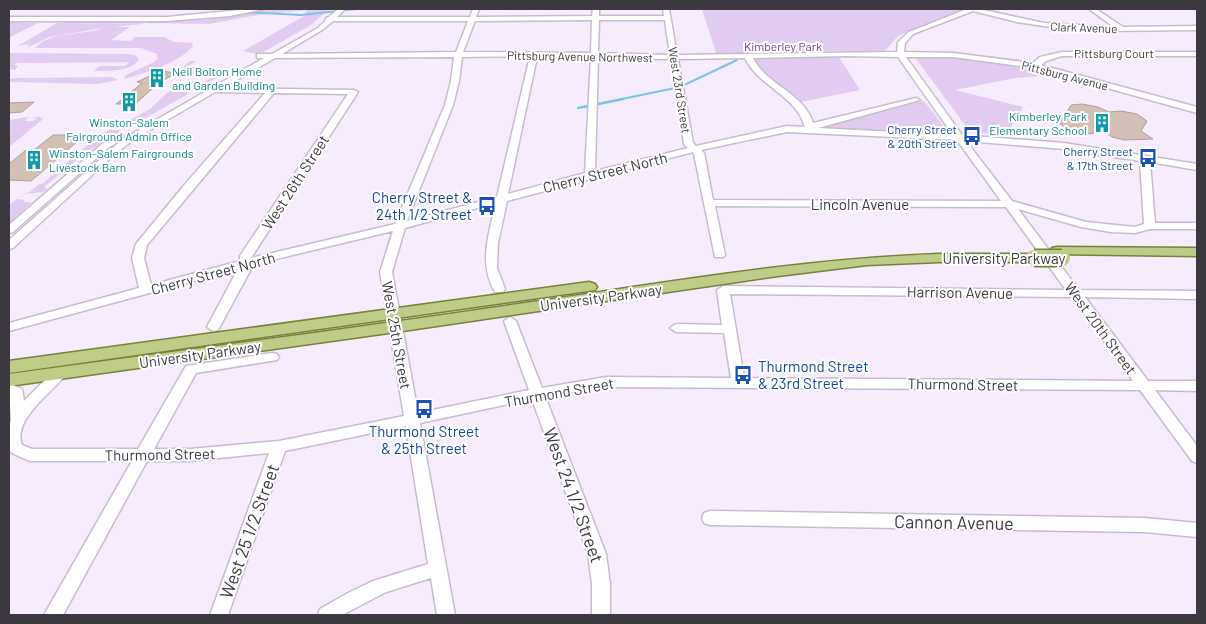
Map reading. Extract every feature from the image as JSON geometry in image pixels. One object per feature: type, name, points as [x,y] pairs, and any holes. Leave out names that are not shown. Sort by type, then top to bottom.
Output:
[{"type":"main road","name":"University Parkway","points":[[9,367],[867,261],[1031,254],[1197,252]]},
{"type":"main road","name":"University Parkway","points":[[1060,254],[1197,258]]},
{"type":"main road","name":"University Parkway","points":[[9,380],[395,320]]},
{"type":"street","points":[[9,19],[188,18],[261,9]]},
{"type":"street","points":[[9,246],[112,152],[260,56],[322,19],[332,9]]},
{"type":"street","points":[[9,230],[105,146],[272,57],[320,29],[342,9]]},
{"type":"street","name":"West 25th Street","points":[[446,615],[386,272],[400,226],[449,105],[455,81],[455,67],[458,56],[476,9]]},
{"type":"street","points":[[590,175],[596,9]]},
{"type":"street","name":"West 23rd Street","points":[[666,9],[689,144],[699,154],[719,255]]},
{"type":"street","points":[[900,54],[902,42],[910,33],[973,9]]},
{"type":"street","name":"Clark Avenue","points":[[973,9],[1045,26],[1197,28]]},
{"type":"street","points":[[1092,9],[1120,28]]},
{"type":"street","points":[[322,19],[668,18]]},
{"type":"street","points":[[499,289],[490,261],[534,54]]},
{"type":"street","name":"Pittsburg Avenue Northwest","points":[[260,56],[534,54],[594,57],[675,57],[900,54]]},
{"type":"street","name":"Pittsburg Avenue","points":[[900,54],[970,57],[1035,66],[1197,110]]},
{"type":"street","name":"West 20th Street","points":[[900,54],[959,137],[1197,457]]},
{"type":"street","name":"Pittsburg Court","points":[[1035,66],[1048,57],[1069,54],[1197,54]]},
{"type":"street","points":[[1187,54],[1197,60]]},
{"type":"street","points":[[748,56],[757,73],[790,97],[805,113],[809,120],[810,129],[817,124],[916,100]]},
{"type":"street","points":[[208,90],[272,90]]},
{"type":"street","points":[[146,290],[138,258],[142,244],[272,90]]},
{"type":"street","name":"West 26th Street","points":[[213,327],[244,271],[246,256],[354,92],[272,90]]},
{"type":"street","name":"Cherry Street North","points":[[9,327],[246,263],[400,226],[590,175],[779,131],[810,129],[1034,142],[1197,166]]},
{"type":"street","points":[[1145,159],[1150,226]]},
{"type":"street","name":"Lincoln Avenue","points":[[710,203],[1010,204],[1098,228],[1135,230],[1150,226],[1197,226]]},
{"type":"street","name":"Harrison Avenue","points":[[729,330],[724,290],[1197,295]]},
{"type":"street","name":"West 24 1/2 Street","points":[[510,321],[597,554],[601,570],[601,615]]},
{"type":"street","name":"Cherry Street North","points":[[9,336],[25,323]]},
{"type":"street","points":[[676,328],[729,330],[738,381]]},
{"type":"street","points":[[53,615],[191,369],[272,357]]},
{"type":"street","name":"Thurmond Street","points":[[60,373],[38,391],[17,421],[12,432],[12,440],[16,447],[30,455],[141,456],[229,453],[279,447],[538,393],[606,382],[738,381],[1197,386]]},
{"type":"street","name":"Thurmond Street","points":[[9,388],[17,392],[17,421]]},
{"type":"street","name":"West 25 1/2 Street","points":[[219,615],[279,447]]},
{"type":"street","name":"Cannon Avenue","points":[[710,518],[1145,525],[1197,530]]},
{"type":"street","points":[[327,615],[368,590],[387,582],[437,569]]},
{"type":"green space","points":[[273,9],[329,9],[311,25],[257,54],[243,51],[304,16],[307,10],[258,15],[209,24],[147,23],[149,21],[205,20]]},
{"type":"green space","name":"Kimberley Park","points":[[702,9],[963,9],[898,36],[885,51],[826,51],[820,53],[837,54],[860,90],[791,104],[740,56],[717,56]]},
{"type":"green space","points":[[75,21],[147,21],[142,24],[114,27],[130,27],[111,40],[130,41],[135,37],[164,37],[174,42],[192,43],[193,46],[171,62],[151,71],[124,79],[126,75],[154,62],[157,59],[157,54],[141,48],[35,48],[50,38],[103,28],[49,37],[29,47],[27,47],[30,44],[18,46],[57,23]]},
{"type":"green space","points":[[9,22],[38,23],[9,38]]},
{"type":"green space","points":[[9,53],[129,54],[135,55],[139,59],[136,63],[125,69],[112,71],[94,71],[99,66],[125,66],[129,62],[18,63],[14,64],[18,66],[15,70],[9,69]]},
{"type":"green space","points":[[914,56],[987,61],[1059,74],[1015,78],[955,90],[1023,107],[1006,135],[970,132]]},
{"type":"green space","points":[[190,61],[196,61],[189,66],[223,71],[218,73],[224,74],[198,87],[185,88],[168,87],[173,85],[172,87],[197,86],[215,76],[196,73],[190,75],[183,67]]},
{"type":"green space","points":[[112,77],[118,80],[97,84],[9,82],[9,79],[18,78]]},
{"type":"green space","points":[[168,92],[190,93],[133,125],[119,126],[150,109]]},
{"type":"green space","points":[[924,101],[950,134],[816,128],[820,125]]},
{"type":"green space","points":[[29,117],[40,117],[43,119],[9,147],[9,120]],"holes":[[[29,117],[37,118],[33,121],[25,121]]]},
{"type":"green space","points":[[109,130],[121,130],[85,153],[44,187],[47,189],[43,192],[22,194],[30,192],[39,184],[42,184],[99,135]]},
{"type":"green space","points":[[17,199],[25,200],[23,202],[32,202],[9,223],[9,205]]},
{"type":"building","points":[[160,71],[177,73],[160,82],[135,104],[116,104],[142,83],[137,82]]},
{"type":"building","points":[[34,102],[22,112],[9,113],[9,103]]},
{"type":"building","name":"Kimberley Park Elementary School","points":[[1082,104],[1098,107],[1109,112],[1121,111],[1137,114],[1147,121],[1141,131],[1153,139],[1124,140],[1112,137],[1106,132],[1077,135],[1048,116],[1066,114],[1071,105]]},
{"type":"building","name":"Winston-Salem Fairgrounds Livestock Barn","points":[[53,135],[85,135],[31,181],[9,180],[9,164],[26,150],[34,150]]},
{"type":"waterway","points":[[243,12],[301,15],[356,9]]},
{"type":"waterway","points":[[180,15],[207,14]]},
{"type":"waterway","points":[[617,100],[680,87],[737,60]]},
{"type":"waterway","points":[[578,108],[623,99]]},
{"type":"place","name":"Neil Bolton Home and Garden Building","points":[[157,78]]},
{"type":"place","name":"Winston-Salem Fairground Admin Office","points":[[129,102]]},
{"type":"place","name":"Kimberley Park Elementary School","points":[[1102,123]]},
{"type":"place","name":"Cherry Street & 20th Street","points":[[972,136]]},
{"type":"place","name":"Cherry Street & 17th Street","points":[[1148,158]]},
{"type":"place","name":"Winston-Salem Fairgrounds Livestock Barn","points":[[34,160]]},
{"type":"place","name":"Cherry Street & 24th 1/2 Street","points":[[487,206]]},
{"type":"place","name":"Thurmond Street & 23rd Street","points":[[743,375]]},
{"type":"place","name":"Thurmond Street & 25th Street","points":[[424,409]]}]
